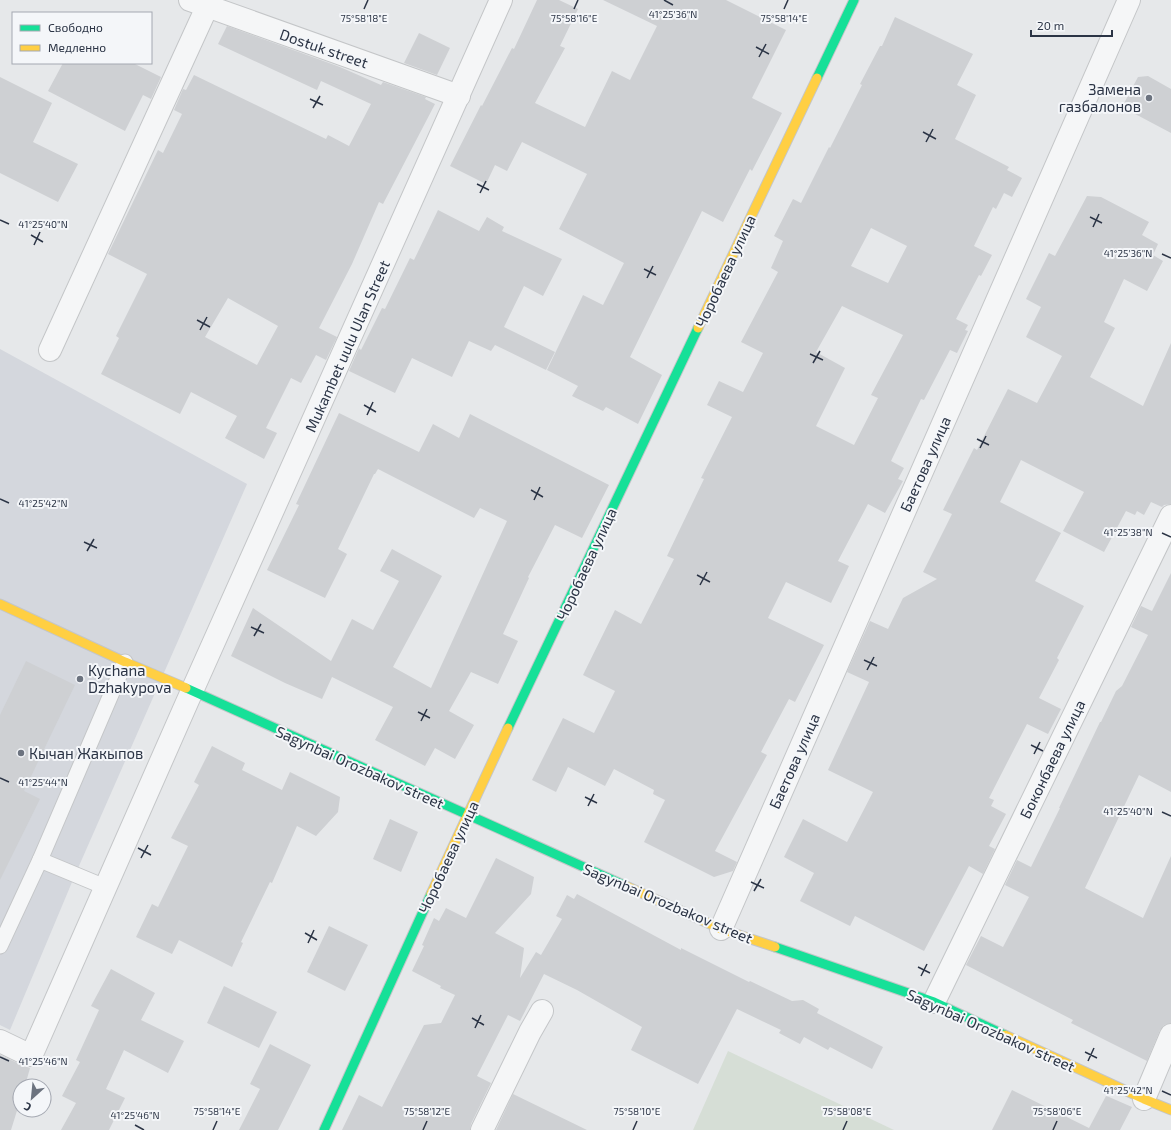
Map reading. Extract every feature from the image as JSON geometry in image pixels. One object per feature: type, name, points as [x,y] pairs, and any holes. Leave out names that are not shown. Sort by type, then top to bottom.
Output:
[{"type":"street","name":"Mukambet uulu Ulan Street","points":[[0,1041],[30,1055],[501,0]]},
{"type":"street","name":"Чоробаева улица","points":[[324,1130],[467,815],[854,0]]},
{"type":"street","name":"Баетова улица","points":[[721,929],[1129,0]]},
{"type":"street","name":"Dostuk street","points":[[198,4],[459,96]]},
{"type":"street","points":[[50,350],[198,4]]},
{"type":"street","name":"Боконбаева улица","points":[[934,1002],[1171,516]]},
{"type":"street","name":"Sagynbai Orozbakov street","points":[[0,604],[125,662],[721,929],[934,1002],[1171,1110]]},
{"type":"street","points":[[482,1130],[530,1032],[542,1011]]},
{"type":"street","points":[[1144,1099],[1171,1035]]},
{"type":"lane","points":[[0,946],[40,860],[125,662]]},
{"type":"lane","points":[[40,860],[105,887]]},
{"type":"shaded area","name":"Kychana Dzhakypova","points":[[0,349],[247,484],[75,875],[10,1030],[0,1025]]},
{"type":"shaded area","points":[[728,1051],[894,1130],[693,1130]]},
{"type":"building","points":[[537,0],[559,0],[578,9],[560,46],[565,48],[535,103],[585,127],[612,71],[630,80],[657,26],[603,0],[726,0],[786,30],[752,98],[782,113],[752,171],[750,169],[723,222],[702,211],[630,357],[662,375],[638,424],[606,407],[603,411],[572,396],[578,386],[547,370],[583,295],[603,305],[624,263],[559,229],[587,174],[522,142],[507,171],[495,165],[486,184],[450,166],[512,48],[514,49]]},
{"type":"building","points":[[895,17],[973,54],[957,85],[976,95],[955,139],[1009,167],[1007,170],[1022,178],[1012,197],[1004,193],[996,209],[993,207],[974,246],[992,255],[981,276],[979,275],[956,319],[968,325],[965,330],[968,331],[957,353],[950,350],[924,400],[921,399],[891,461],[904,468],[898,479],[903,481],[885,513],[868,504],[838,561],[849,566],[831,603],[786,582],[768,618],[824,645],[795,702],[789,699],[761,752],[767,755],[715,851],[737,862],[733,871],[714,877],[644,842],[665,800],[653,794],[654,790],[614,769],[605,786],[568,767],[556,792],[532,780],[563,718],[594,733],[615,691],[583,675],[615,610],[641,624],[674,559],[667,556],[704,479],[701,478],[732,417],[707,405],[719,381],[743,392],[763,353],[741,342],[778,272],[771,268],[783,241],[774,236],[793,199],[801,203],[862,85],[860,84],[880,46],[882,46]],"holes":[[[871,228],[907,246],[888,283],[851,266]],[[842,306],[903,335],[871,395],[878,398],[854,445],[816,426],[845,368],[816,352]]]},
{"type":"building","points":[[227,26],[340,67],[381,85],[383,82],[426,97],[425,99],[435,104],[383,204],[379,202],[352,264],[319,328],[337,337],[326,360],[316,355],[301,383],[291,378],[266,428],[277,433],[264,459],[225,438],[237,416],[191,392],[180,414],[101,374],[119,338],[116,336],[147,274],[108,254],[158,150],[163,153],[182,114],[174,110],[183,89],[186,90],[194,75],[326,139],[328,135],[349,146],[371,104],[321,81],[317,90],[218,44]],"holes":[[[228,298],[278,326],[257,365],[205,337]]]},
{"type":"building","points":[[419,33],[450,48],[437,75],[404,63]]},
{"type":"building","points":[[62,64],[135,64],[161,77],[151,99],[143,95],[125,131],[48,91]]},
{"type":"building","name":"Замена газбалонов","points":[[1148,76],[1171,89],[1171,133],[1122,107],[1138,77]]},
{"type":"building","points":[[0,77],[52,103],[33,142],[78,164],[58,202],[0,173]]},
{"type":"building","points":[[1087,196],[1101,197],[1149,222],[1142,235],[1158,244],[1153,255],[1163,261],[1147,291],[1124,279],[1104,322],[1115,328],[1090,377],[1143,406],[1171,343],[1171,504],[1164,505],[1162,507],[1151,502],[1144,515],[1137,511],[1135,515],[1126,511],[1104,552],[1063,531],[1084,492],[1021,460],[1000,502],[1061,533],[1035,581],[1084,606],[1057,658],[1059,660],[1039,698],[1061,709],[1048,734],[1027,724],[989,798],[994,800],[991,806],[1006,814],[989,846],[995,849],[983,874],[969,866],[924,951],[855,916],[850,926],[800,901],[814,873],[784,857],[803,819],[847,842],[873,792],[828,770],[869,682],[847,672],[870,621],[888,629],[903,598],[937,579],[923,572],[952,514],[943,510],[974,448],[977,450],[1008,389],[1037,403],[1062,356],[1026,337],[1041,307],[1026,299],[1049,253],[1055,256]]},
{"type":"building","points":[[438,210],[479,231],[487,217],[504,227],[502,231],[562,259],[543,296],[524,286],[504,327],[555,352],[546,370],[495,345],[491,351],[469,341],[452,377],[412,358],[395,393],[349,371],[359,348],[361,350],[382,308],[385,309],[410,258],[414,260]]},
{"type":"building","points":[[339,413],[419,452],[433,424],[459,438],[470,414],[609,485],[582,538],[555,525],[528,577],[529,578],[503,634],[518,641],[498,684],[471,672],[449,711],[474,725],[455,759],[435,748],[425,766],[375,740],[393,707],[332,677],[322,699],[285,683],[231,656],[253,608],[331,661],[352,619],[373,630],[399,581],[380,571],[392,549],[442,576],[393,667],[431,688],[507,521],[480,508],[474,518],[378,469],[374,474],[338,549],[347,554],[325,598],[267,570],[299,505],[296,504]]},
{"type":"building","points":[[1171,573],[1171,792],[1139,775],[1085,888],[1143,918],[1171,856],[1171,1023],[1164,1025],[1160,1030],[1147,1061],[1071,1023],[1073,1020],[966,965],[981,936],[1003,947],[1029,897],[1005,885],[1017,860],[1031,867],[1100,722],[1116,691],[1122,686],[1148,635],[1131,627],[1141,606],[1152,611]]},
{"type":"building","name":"Кычан Жакыпов","points":[[26,661],[75,685],[24,791],[40,799],[0,880],[0,715]]},
{"type":"building","points":[[212,746],[245,763],[242,770],[282,790],[290,772],[340,797],[338,812],[316,836],[297,826],[272,883],[270,882],[241,942],[243,943],[232,967],[179,940],[172,954],[136,937],[152,904],[158,907],[188,846],[171,838],[199,785],[194,782]]},
{"type":"building","points":[[390,819],[418,832],[401,872],[373,859]]},
{"type":"building","points":[[496,858],[534,877],[531,894],[495,933],[524,948],[520,978],[536,952],[541,955],[562,919],[556,916],[567,895],[574,899],[577,894],[681,950],[681,948],[749,982],[750,981],[792,1001],[803,1000],[819,1009],[817,1013],[883,1047],[872,1069],[830,1047],[828,1050],[804,1037],[800,1044],[779,1033],[781,1030],[737,1009],[698,1084],[631,1050],[642,1027],[577,990],[544,974],[520,1021],[508,1015],[477,1076],[491,1083],[471,1124],[470,1130],[342,1130],[359,1095],[382,1107],[424,1025],[441,1023],[455,995],[412,971],[424,946],[422,945],[434,918],[439,921],[446,908],[466,918]]},
{"type":"building","points":[[329,926],[368,945],[345,991],[307,972]]},
{"type":"building","points":[[111,969],[155,993],[141,1020],[184,1041],[168,1073],[124,1050],[106,1089],[125,1098],[109,1130],[61,1130],[76,1103],[62,1096],[80,1062],[76,1060],[99,1010],[91,1006]]},
{"type":"building","points":[[224,986],[277,1012],[259,1048],[207,1023]]},
{"type":"building","points":[[270,1044],[311,1065],[278,1130],[239,1130],[260,1089],[250,1084]]},
{"type":"building","points":[[0,1055],[30,1068],[27,1078],[12,1078],[12,1118],[15,1118],[11,1130],[0,1130]]},
{"type":"building","points":[[1012,1090],[1089,1128],[1106,1096],[1132,1107],[1120,1130],[992,1130]]},
{"type":"building","points":[[513,1094],[587,1130],[496,1130]]},
{"type":"traffic: fast","points":[[817,78],[854,0]]},
{"type":"traffic: fast","points":[[508,728],[698,328]]},
{"type":"traffic: fast","points":[[186,688],[626,886]]},
{"type":"traffic: fast","points":[[324,1130],[431,894]]},
{"type":"traffic: fast","points":[[775,947],[934,1002],[1005,1035]]},
{"type":"traffic: slow","points":[[698,328],[817,78]]},
{"type":"traffic: slow","points":[[0,604],[125,662],[186,688]]},
{"type":"traffic: slow","points":[[431,894],[508,728]]},
{"type":"traffic: slow","points":[[626,886],[721,929],[775,947]]},
{"type":"traffic: slow","points":[[1005,1035],[1171,1110]]},
{"type":"place","name":"Замена газбалонов","points":[[1149,98]]},
{"type":"place","name":"Kychana Dzhakypova","points":[[80,679]]},
{"type":"place","name":"Кычан Жакыпов","points":[[21,753]]}]
